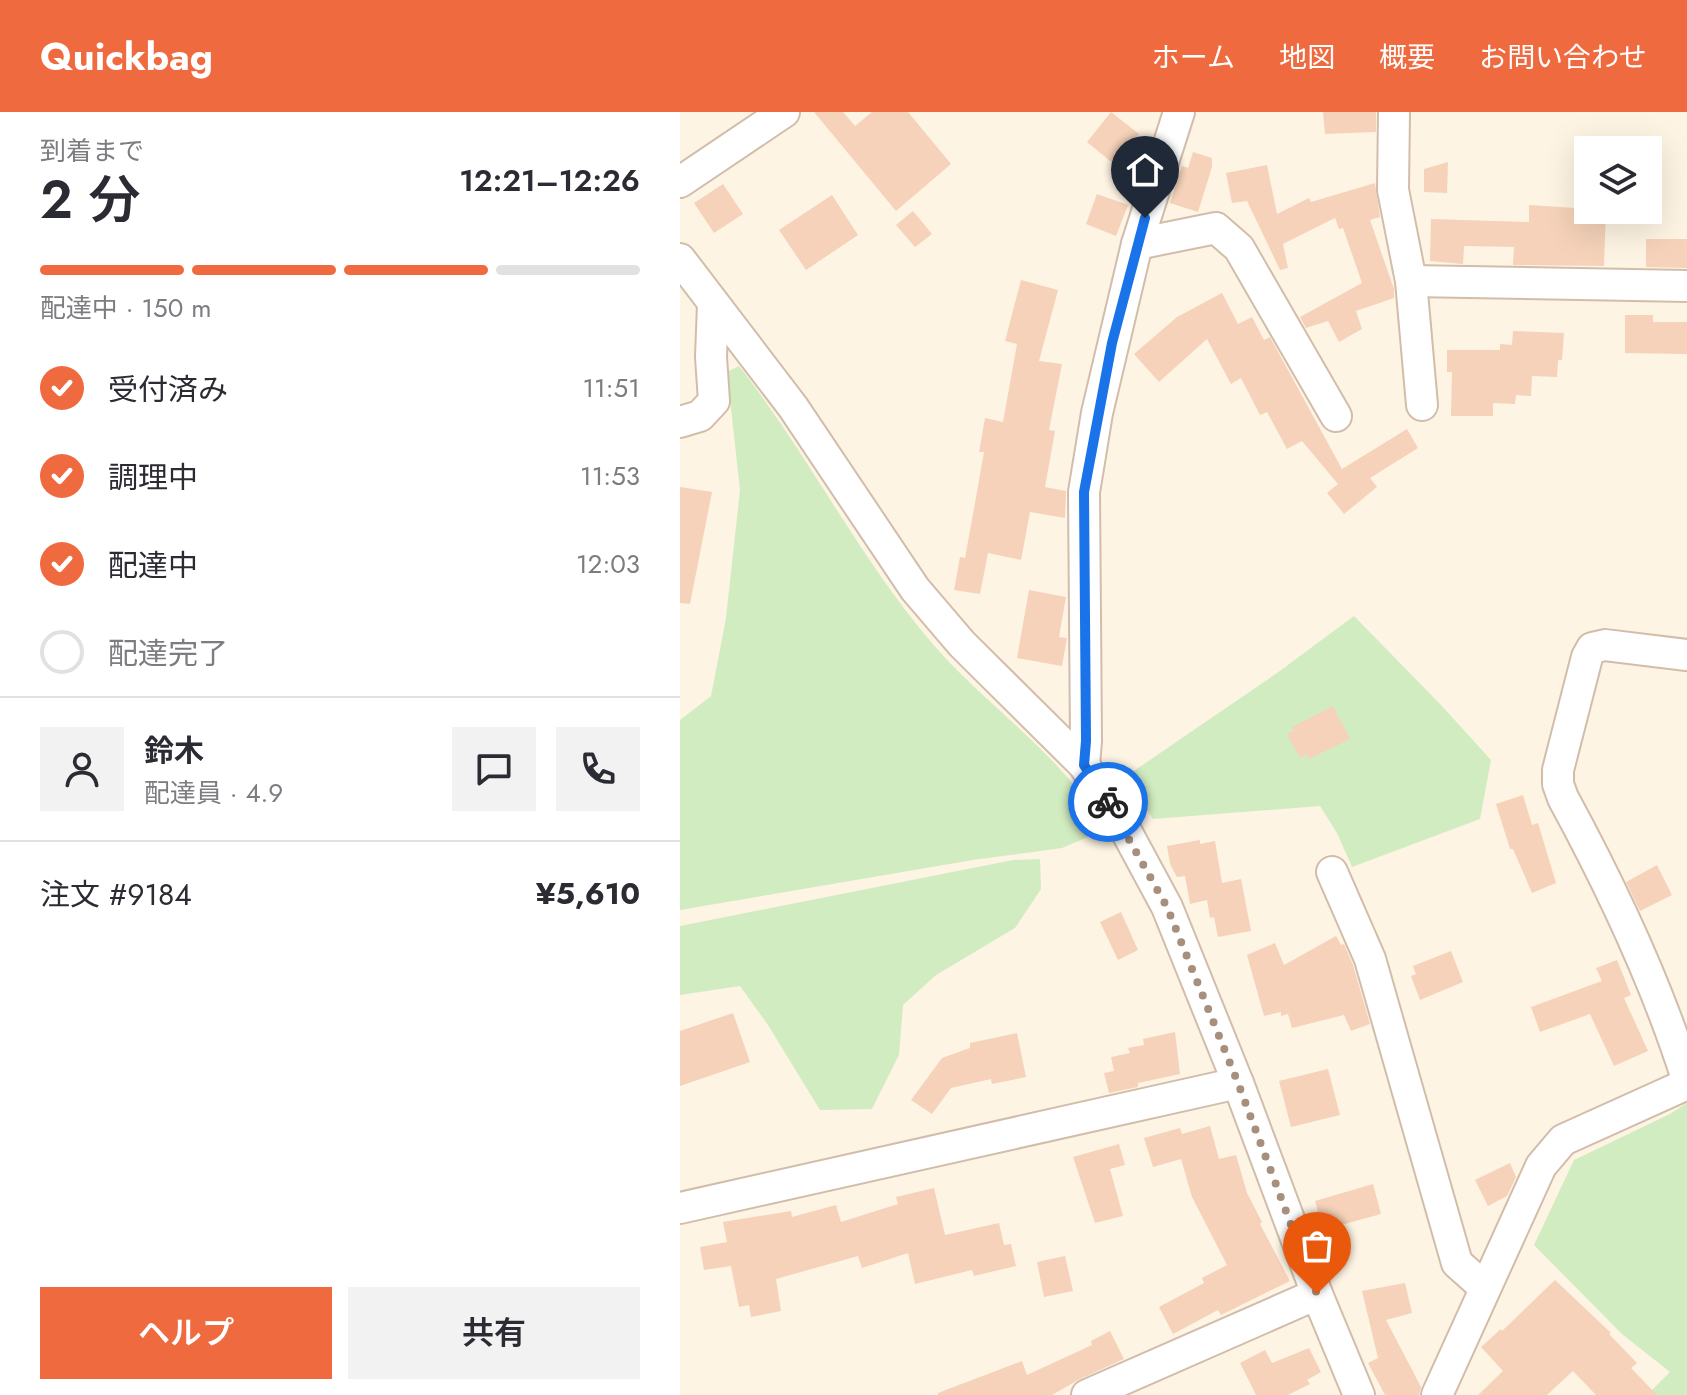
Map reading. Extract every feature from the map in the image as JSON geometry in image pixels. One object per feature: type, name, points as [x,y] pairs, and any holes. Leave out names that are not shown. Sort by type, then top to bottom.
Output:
[{"type":"street","points":[[680,182],[784,112]]},
{"type":"street","points":[[1084,765],[1084,492],[1097,413],[1137,244],[1179,112]]},
{"type":"street","points":[[1394,112],[1393,190],[1411,281],[1422,405]]},
{"type":"street","points":[[1137,244],[1216,228],[1239,248],[1336,416]]},
{"type":"street","points":[[680,259],[793,407],[915,589],[962,644],[1084,765],[1125,829],[1167,907],[1359,1395]]},
{"type":"street","points":[[1411,281],[1687,286]]},
{"type":"street","points":[[680,422],[700,416],[714,401],[711,357],[713,304]]},
{"type":"street","points":[[1437,1395],[1541,1166],[1563,1140],[1687,1081],[1675,1040],[1639,949],[1563,798],[1558,784],[1558,770],[1587,657],[1592,648],[1605,645],[1687,655]]},
{"type":"street","points":[[1332,872],[1370,959],[1457,1263],[1484,1287]]},
{"type":"street","points":[[680,1208],[1238,1083]]},
{"type":"street","points":[[1087,1395],[1317,1294]]},
{"type":"green space","points":[[739,366],[905,609],[949,662],[1064,774],[1084,798],[1102,831],[1062,848],[973,860],[680,910],[680,720],[711,696],[726,618],[740,490],[727,372]]},
{"type":"green space","points":[[1354,616],[1491,760],[1480,819],[1352,867],[1337,833],[1320,806],[1153,819],[1125,777]]},
{"type":"green space","points":[[1040,859],[1041,889],[1015,928],[936,975],[903,1005],[899,1055],[872,1109],[820,1110],[740,986],[680,995],[680,926],[1013,860]]},
{"type":"green space","points":[[1687,1103],[1687,1395],[1647,1395],[1670,1372],[1622,1334],[1534,1245],[1574,1160]]},
{"type":"building","points":[[814,112],[843,112],[855,126],[872,112],[908,112],[951,164],[896,211]]},
{"type":"building","points":[[1111,112],[1139,134],[1115,165],[1087,142]]},
{"type":"building","points":[[1323,112],[1376,112],[1376,132],[1325,134]]},
{"type":"building","points":[[1193,152],[1212,158],[1198,212],[1170,203],[1182,166],[1188,168]]},
{"type":"building","points":[[1448,162],[1447,193],[1424,192],[1424,169]]},
{"type":"building","points":[[1267,165],[1277,214],[1309,198],[1311,202],[1375,183],[1380,217],[1370,220],[1394,289],[1394,298],[1356,311],[1362,329],[1339,342],[1328,321],[1306,328],[1300,317],[1362,283],[1343,228],[1339,229],[1335,218],[1283,244],[1288,268],[1280,270],[1247,201],[1232,203],[1226,173]]},
{"type":"building","points":[[723,184],[743,214],[714,233],[694,203]]},
{"type":"building","points":[[1097,194],[1128,205],[1116,236],[1086,224]]},
{"type":"building","points":[[832,195],[858,235],[806,270],[779,230]]},
{"type":"building","points":[[1529,205],[1574,208],[1574,224],[1606,224],[1604,266],[1513,265],[1514,247],[1464,246],[1463,264],[1430,261],[1431,219],[1529,222]]},
{"type":"building","points":[[913,211],[932,234],[915,247],[896,225]]},
{"type":"building","points":[[1646,239],[1687,239],[1687,268],[1646,267]]},
{"type":"building","points":[[1021,280],[1058,290],[1039,361],[1062,364],[1049,430],[1055,431],[1045,487],[1066,491],[1065,518],[1030,512],[1021,560],[988,553],[980,594],[954,590],[960,557],[965,558],[975,503],[984,452],[979,452],[985,418],[1003,422],[1017,344],[1005,341]]},
{"type":"building","points":[[1222,293],[1238,324],[1252,317],[1264,340],[1270,337],[1342,469],[1407,429],[1418,448],[1370,478],[1377,487],[1344,514],[1327,493],[1338,484],[1302,441],[1287,449],[1267,412],[1260,415],[1241,378],[1231,384],[1207,339],[1159,382],[1134,354],[1177,317]]},
{"type":"building","points":[[1625,315],[1653,315],[1653,322],[1687,322],[1687,354],[1625,353]]},
{"type":"building","points":[[1513,331],[1564,333],[1557,377],[1532,376],[1531,396],[1516,395],[1515,404],[1493,403],[1493,416],[1451,416],[1452,372],[1447,372],[1447,350],[1500,350],[1500,344],[1512,345]]},
{"type":"building","points":[[680,487],[712,492],[690,604],[680,603]]},
{"type":"building","points":[[1029,590],[1066,597],[1059,637],[1067,638],[1062,666],[1017,658]]},
{"type":"building","points":[[1333,706],[1350,739],[1309,759],[1306,754],[1300,758],[1287,734],[1294,731],[1292,727]]},
{"type":"building","points":[[1523,795],[1532,825],[1538,823],[1556,883],[1532,893],[1513,849],[1510,849],[1496,804]]},
{"type":"building","points":[[1200,840],[1200,844],[1215,841],[1222,883],[1241,879],[1251,931],[1218,937],[1207,900],[1190,904],[1185,876],[1177,877],[1170,864],[1167,846]]},
{"type":"building","points":[[1657,865],[1672,895],[1640,911],[1626,882]]},
{"type":"building","points":[[1121,912],[1138,950],[1118,960],[1100,922]]},
{"type":"building","points":[[1336,936],[1341,945],[1344,944],[1353,965],[1370,1024],[1351,1031],[1344,1015],[1292,1028],[1288,1014],[1281,1016],[1281,1012],[1264,1016],[1247,955],[1275,943],[1284,965]]},
{"type":"building","points":[[1451,951],[1463,982],[1420,1000],[1411,976],[1416,974],[1413,966]]},
{"type":"building","points":[[1617,960],[1631,995],[1624,998],[1648,1051],[1614,1066],[1590,1014],[1540,1032],[1531,1007],[1602,981],[1596,968]]},
{"type":"building","points":[[733,1013],[750,1062],[680,1086],[680,1031]]},
{"type":"building","points":[[1175,1032],[1180,1074],[1109,1093],[1104,1073],[1114,1071],[1111,1057],[1130,1053],[1128,1048],[1144,1045],[1143,1039]]},
{"type":"building","points":[[1017,1033],[1026,1077],[992,1084],[991,1079],[951,1088],[932,1114],[911,1100],[942,1058],[970,1048],[970,1043]]},
{"type":"building","points":[[1328,1069],[1340,1115],[1291,1127],[1279,1081]]},
{"type":"building","points":[[1210,1126],[1219,1159],[1236,1155],[1247,1193],[1262,1222],[1260,1224],[1290,1281],[1221,1315],[1218,1310],[1173,1334],[1159,1307],[1204,1283],[1202,1278],[1227,1265],[1192,1197],[1181,1159],[1153,1167],[1144,1138],[1180,1128],[1182,1134]]},
{"type":"building","points":[[1119,1144],[1125,1165],[1110,1169],[1123,1216],[1095,1223],[1073,1157]]},
{"type":"building","points":[[1510,1163],[1516,1177],[1507,1196],[1488,1206],[1475,1180]]},
{"type":"building","points":[[1373,1184],[1381,1214],[1323,1230],[1315,1201]]},
{"type":"building","points":[[934,1188],[945,1235],[999,1223],[1004,1245],[1011,1244],[1016,1266],[974,1276],[972,1270],[915,1284],[908,1253],[862,1268],[858,1256],[776,1279],[781,1311],[751,1317],[749,1305],[739,1307],[731,1266],[704,1270],[700,1247],[727,1242],[723,1222],[791,1211],[792,1217],[836,1205],[841,1222],[898,1204],[896,1197]]},
{"type":"building","points":[[1065,1256],[1073,1291],[1044,1297],[1037,1262]]},
{"type":"building","points":[[1555,1280],[1611,1333],[1637,1363],[1631,1368],[1657,1395],[1596,1395],[1573,1371],[1547,1395],[1478,1395],[1503,1371],[1481,1347]]},
{"type":"building","points":[[1405,1283],[1412,1313],[1386,1320],[1421,1387],[1419,1395],[1385,1395],[1368,1363],[1378,1358],[1362,1291]]},
{"type":"building","points":[[1110,1331],[1124,1359],[1052,1395],[938,1395],[1022,1361],[1027,1375],[1092,1345],[1091,1341]]},
{"type":"building","points":[[1309,1348],[1321,1372],[1307,1380],[1310,1384],[1288,1395],[1256,1395],[1240,1363],[1265,1350],[1272,1363]]},
{"type":"way so far","points":[[1108,802],[1167,907],[1238,1083],[1317,1294]]},
{"type":"route","points":[[1108,802],[1084,765],[1084,492],[1112,343],[1145,218]]}]
